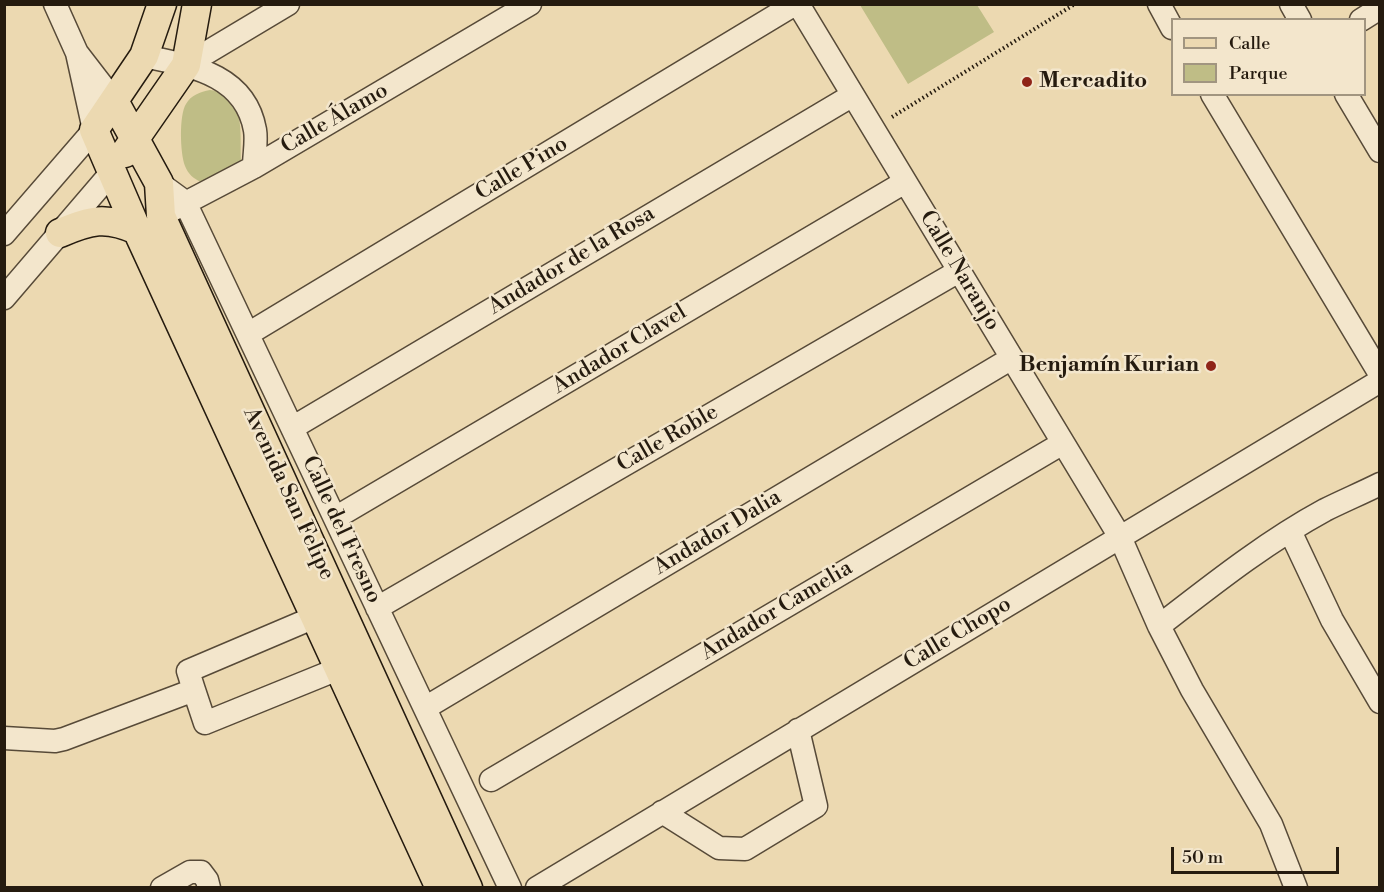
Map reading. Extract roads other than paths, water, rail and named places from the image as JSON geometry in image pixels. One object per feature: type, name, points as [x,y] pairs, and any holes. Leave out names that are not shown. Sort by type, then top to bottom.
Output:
[{"type":"main road","points":[[94,130],[144,56],[162,4]]},
{"type":"main road","points":[[112,172],[186,65],[197,4]]},
{"type":"main road","name":"Avenida San Felipe","points":[[114,101],[159,183],[161,216],[315,617],[440,888]]},
{"type":"main road","name":"Avenida San Felipe","points":[[94,130],[112,172],[161,216],[468,888]]},
{"type":"main road","points":[[60,233],[83,223],[102,220],[119,222],[161,216]]},
{"type":"street","points":[[4,234],[94,130],[77,53],[55,4]]},
{"type":"street","points":[[186,65],[288,4]]},
{"type":"street","name":"Calle Álamo","points":[[161,216],[254,167],[530,4]]},
{"type":"street","name":"Calle Naranjo","points":[[797,4],[1120,537]]},
{"type":"street","name":"Calle Pino","points":[[248,334],[797,4]]},
{"type":"street","points":[[1159,4],[1171,25]]},
{"type":"street","points":[[1291,4],[1299,18]]},
{"type":"street","points":[[1364,18],[1380,9]]},
{"type":"street","points":[[77,53],[114,101]]},
{"type":"street","points":[[144,56],[186,65],[225,81],[246,103],[255,131],[254,167]]},
{"type":"street","name":"Andador de la Rosa","points":[[292,428],[853,95]]},
{"type":"street","points":[[1347,96],[1380,150]]},
{"type":"street","points":[[1222,98],[1380,374]]},
{"type":"street","points":[[4,298],[112,172]]},
{"type":"street","name":"Andador Clavel","points":[[334,518],[905,182]]},
{"type":"street","name":"Calle del Fresno","points":[[161,216],[248,334],[510,888]]},
{"type":"street","name":"Calle Roble","points":[[378,608],[959,271]]},
{"type":"street","name":"Andador Dalia","points":[[425,708],[1012,358]]},
{"type":"street","name":"Calle Chopo","points":[[537,888],[1380,381]]},
{"type":"street","name":"Andador Camelia","points":[[491,780],[1063,443]]},
{"type":"street","points":[[1159,626],[1215,582],[1290,531],[1325,510],[1380,484]]},
{"type":"street","points":[[1290,531],[1332,620],[1380,702]]},
{"type":"street","points":[[1120,537],[1159,626],[1192,690],[1271,824],[1296,888]]},
{"type":"street","points":[[315,617],[188,671],[205,723],[338,669]]},
{"type":"street","points":[[4,738],[55,741],[64,739],[194,690]]},
{"type":"street","points":[[662,812],[719,848],[745,849],[816,806],[798,730]]},
{"type":"street","points":[[162,888],[190,872],[201,872],[209,888]]},
{"type":"place","name":"Mercadito","points":[[1027,82]]},
{"type":"place","name":"Benjamín Kurian","points":[[1211,366]]}]
